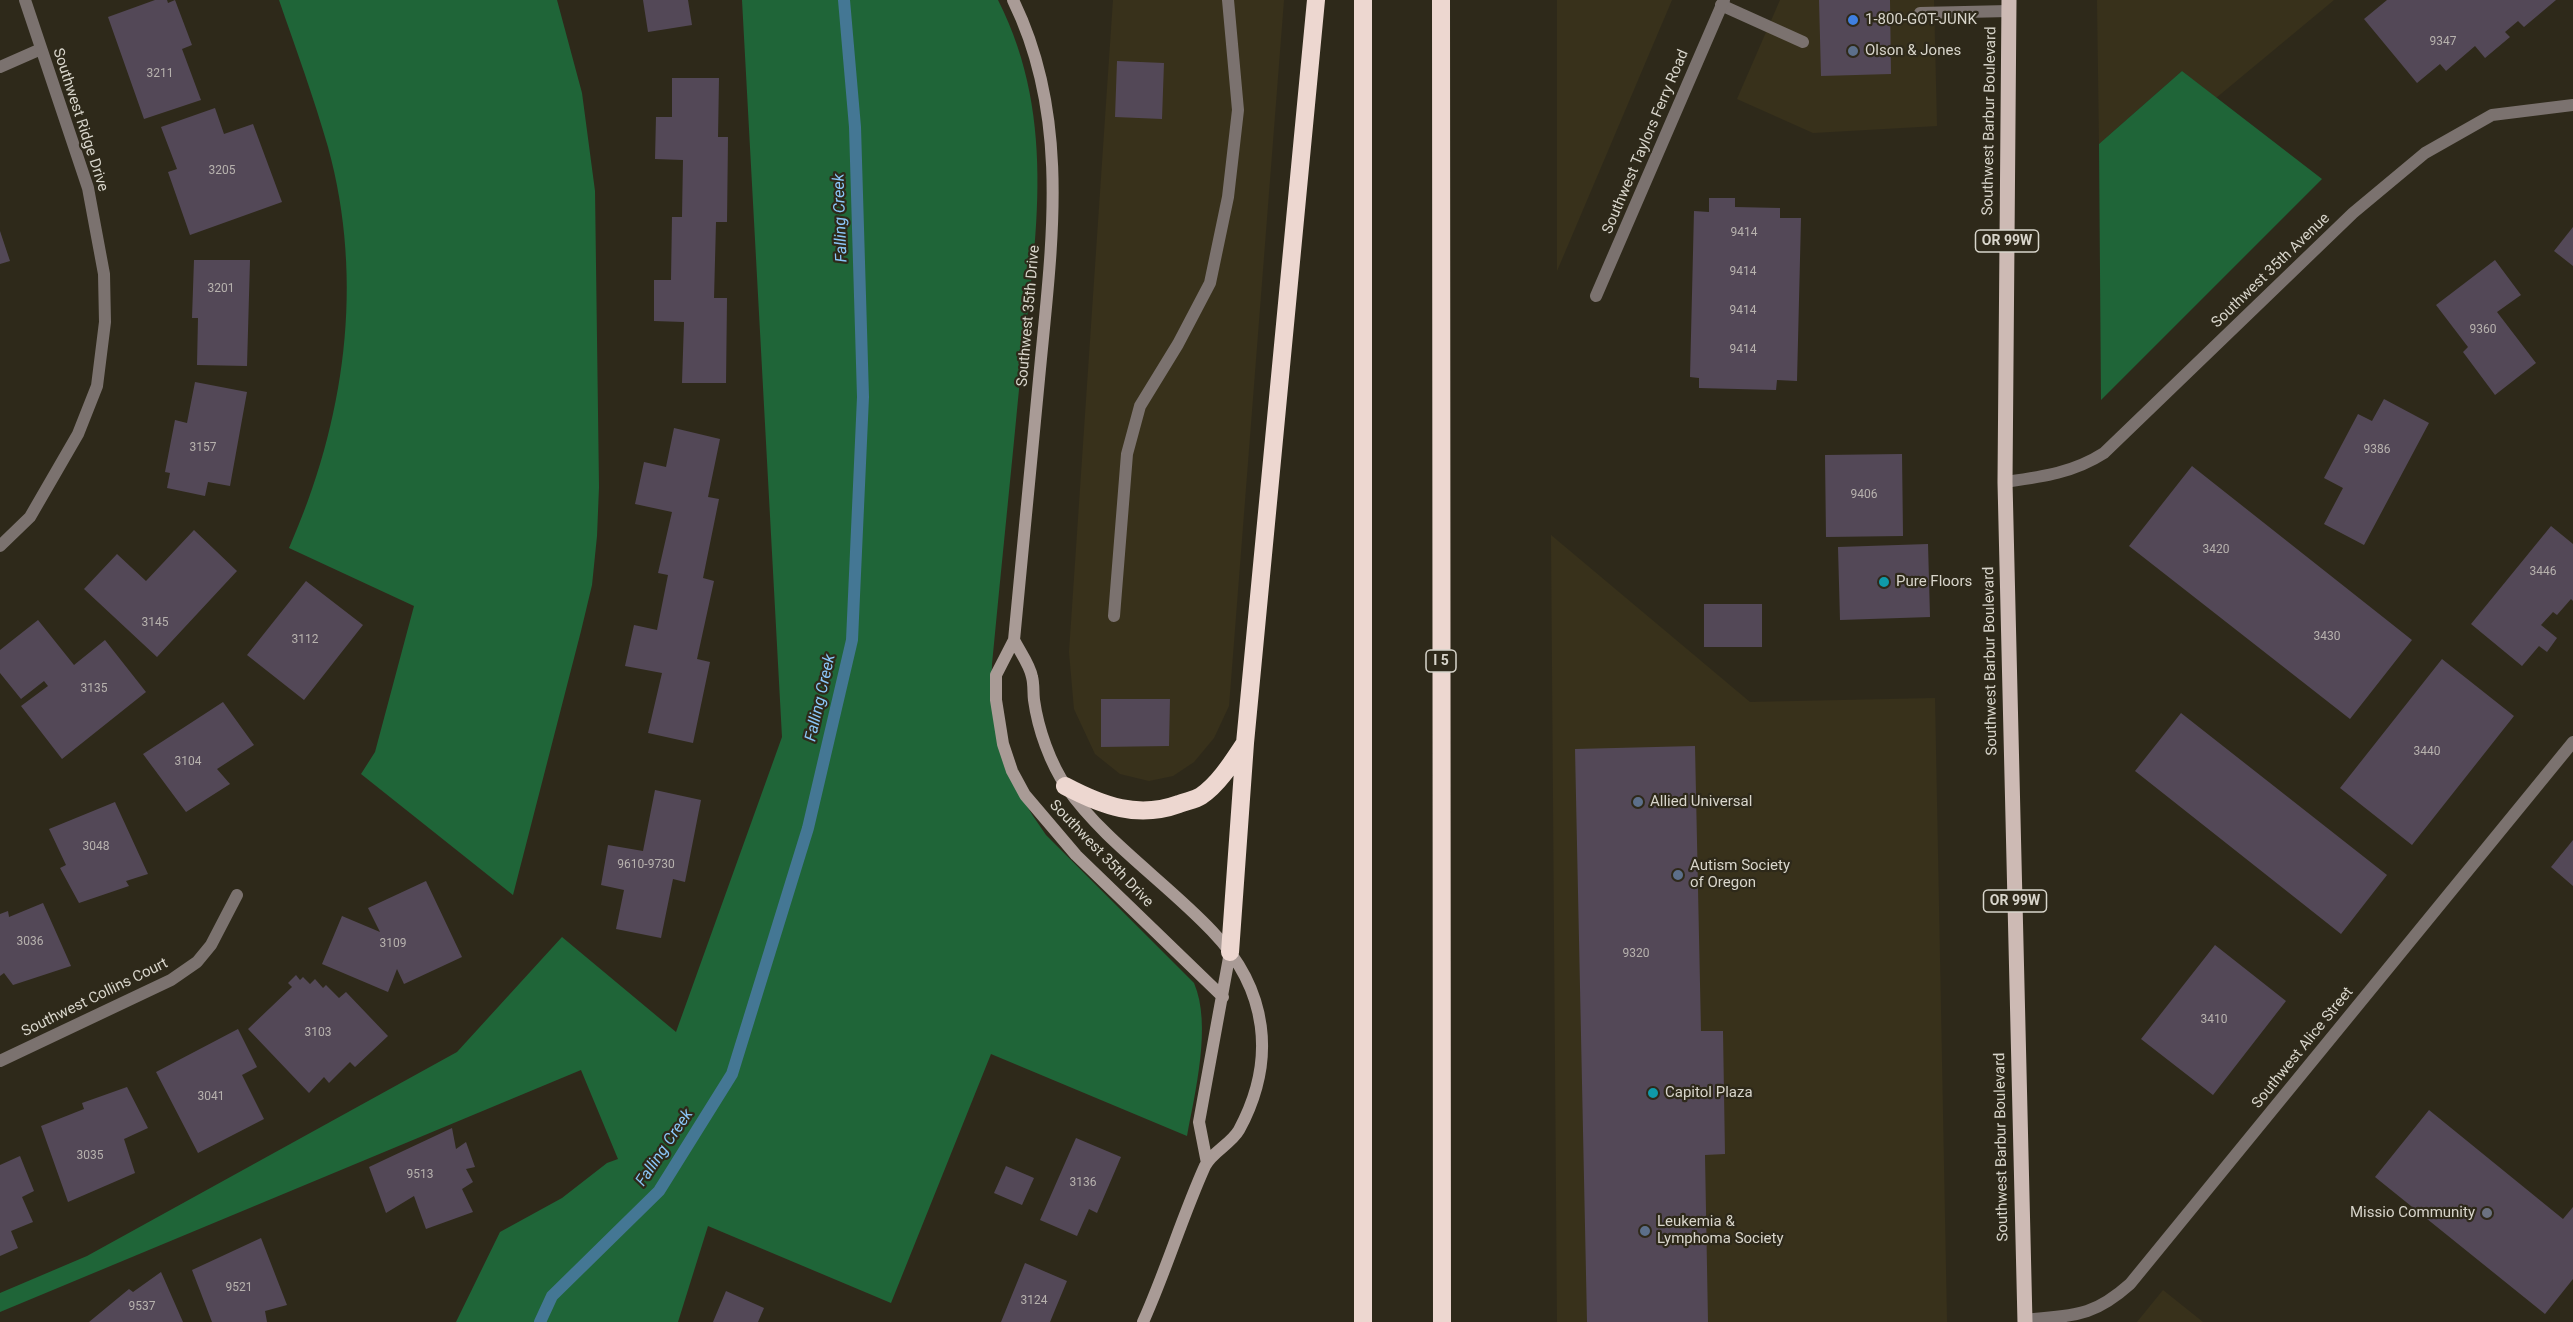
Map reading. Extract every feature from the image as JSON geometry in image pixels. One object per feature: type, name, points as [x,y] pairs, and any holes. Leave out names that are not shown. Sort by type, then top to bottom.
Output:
[{"type":"highway","points":[[1230,952],[1245,743],[1316,0]]},
{"type":"highway","points":[[1363,0],[1363,1322]]},
{"type":"highway","name":"I 5","points":[[1441,0],[1442,1322]]},
{"type":"highway","points":[[1065,786],[1109,806],[1138,812],[1167,808],[1201,796],[1224,773],[1245,743]]},
{"type":"main road","name":"Southwest Barbur Boulevard","points":[[2009,5],[2005,482],[2024,1321]]},
{"type":"street","name":"Southwest Ridge Drive","points":[[0,546],[30,518],[78,434],[97,386],[105,322],[104,274],[88,188],[25,0]]},
{"type":"street","name":"Southwest 35th Drive","points":[[1013,0],[1035,54],[1046,96],[1050,117],[1053,205],[1014,640],[996,675],[996,700],[1003,744],[1025,795],[1076,855],[1223,997]]},
{"type":"street","points":[[1114,616],[1127,454],[1140,406],[1178,344],[1210,283],[1228,197],[1238,110],[1228,0]]},
{"type":"street","points":[[1722,3],[1803,42]]},
{"type":"street","name":"Southwest Taylors Ferry Road","points":[[1596,296],[1722,3]]},
{"type":"street","points":[[1920,13],[2009,5]]},
{"type":"street","points":[[0,67],[41,49]]},
{"type":"street","name":"Southwest 35th Avenue","points":[[2005,482],[2060,474],[2087,464],[2104,453],[2352,213],[2425,153],[2492,115],[2573,105]]},
{"type":"street","name":"Southwest 35th Drive","points":[[1014,640],[1032,675],[1038,718],[1052,761],[1065,786],[1092,818],[1199,918],[1230,952]]},
{"type":"street","name":"Southwest Alice Street","points":[[2024,1321],[2084,1314],[2109,1303],[2130,1284],[2570,750]]},
{"type":"street","name":"Southwest Collins Court","points":[[0,1061],[171,980],[197,962],[211,945],[237,895]]},
{"type":"street","points":[[1206,1163],[1199,1122],[1230,952]]},
{"type":"street","points":[[1143,1322],[1206,1163],[1237,1133],[1253,1100],[1262,1062],[1262,1030],[1256,1002],[1248,981],[1230,952]]},
{"type":"shaded area","points":[[1113,0],[1284,0],[1229,706],[1214,738],[1194,762],[1173,776],[1149,781],[1120,774],[1095,754],[1074,709],[1069,652]]},
{"type":"shaded area","points":[[1557,0],[1672,0],[1557,271]]},
{"type":"shaded area","points":[[1780,0],[1934,0],[1937,126],[1813,133],[1737,99]]},
{"type":"shaded area","points":[[2097,0],[2334,0],[2216,98],[2182,71],[2099,144]]},
{"type":"shaded area","name":"Capitol Plaza","points":[[1551,535],[1750,702],[1935,698],[1947,1322],[1557,1322]]},
{"type":"shaded area","points":[[2163,1290],[2203,1322],[2137,1322]]},
{"type":"green space","points":[[279,0],[557,0],[582,93],[595,191],[599,487],[597,536],[592,585],[513,895],[361,774],[375,752],[414,606],[289,548],[324,451],[336,401],[347,300],[345,249],[339,198],[328,147]]},
{"type":"green space","points":[[742,0],[998,0],[1017,46],[1030,92],[1036,139],[1038,186],[1036,234],[995,628],[991,695],[1019,793],[1046,835],[1194,983],[1202,1018],[1202,1038],[1187,1136],[991,1054],[891,1303],[708,1226],[678,1322],[456,1322],[500,1232],[562,1198],[607,1163],[618,1159],[581,1070],[0,1312],[0,1293],[87,1256],[457,1052],[562,937],[676,1032],[782,737]]},
{"type":"green space","points":[[2182,71],[2322,179],[2101,400],[2099,144]]},
{"type":"building","points":[[155,0],[167,0],[168,3],[175,0],[192,45],[182,49],[201,100],[144,119],[108,17]]},
{"type":"building","points":[[643,0],[688,0],[692,25],[648,32]]},
{"type":"building","points":[[1819,0],[1890,0],[1891,74],[1821,76]]},
{"type":"building","points":[[2387,0],[2556,0],[2524,27],[2518,21],[2505,32],[2510,37],[2485,58],[2475,46],[2446,71],[2440,64],[2417,83],[2364,19]]},
{"type":"building","points":[[1117,61],[1164,63],[1162,119],[1115,117]]},
{"type":"building","points":[[672,78],[719,78],[718,137],[728,137],[727,222],[716,222],[714,298],[727,298],[726,383],[682,383],[684,322],[654,321],[654,280],[671,280],[672,217],[682,217],[683,160],[655,159],[656,117],[672,117]]},
{"type":"building","points":[[215,108],[224,134],[253,124],[282,202],[190,235],[168,172],[177,169],[161,127]]},
{"type":"building","points":[[1709,198],[1735,198],[1735,207],[1780,208],[1780,218],[1801,218],[1797,381],[1777,380],[1776,390],[1699,388],[1699,378],[1690,377],[1694,211],[1709,212]]},
{"type":"building","points":[[2573,227],[2573,266],[2554,251]]},
{"type":"building","points":[[0,231],[10,261],[0,264]]},
{"type":"building","points":[[194,260],[250,260],[247,366],[197,365],[198,318],[192,318]]},
{"type":"building","points":[[2495,260],[2521,295],[2497,312],[2536,363],[2495,395],[2463,352],[2468,347],[2436,305]]},
{"type":"building","points":[[195,382],[247,392],[230,486],[208,482],[205,496],[167,488],[170,473],[165,472],[175,420],[187,423]]},
{"type":"building","points":[[2384,399],[2429,423],[2364,545],[2324,524],[2343,488],[2324,478],[2358,414],[2372,421]]},
{"type":"building","points":[[674,428],[720,439],[708,497],[719,499],[703,578],[714,581],[697,659],[710,662],[693,743],[648,733],[662,673],[625,666],[634,625],[657,630],[668,575],[658,573],[672,512],[635,504],[644,462],[666,467]]},
{"type":"building","points":[[1902,454],[1903,536],[1826,537],[1825,455]]},
{"type":"building","points":[[2192,466],[2412,640],[2350,719],[2129,546]]},
{"type":"building","points":[[2551,526],[2573,544],[2573,601],[2571,599],[2557,615],[2553,612],[2541,625],[2557,638],[2547,652],[2539,646],[2522,666],[2471,624]]},
{"type":"building","points":[[194,530],[237,571],[157,657],[84,589],[117,554],[146,581]]},
{"type":"building","name":"Pure Floors","points":[[1928,544],[1930,617],[1840,620],[1838,547]]},
{"type":"building","points":[[306,581],[363,625],[304,700],[247,655]]},
{"type":"building","points":[[1704,604],[1762,604],[1762,647],[1704,647]]},
{"type":"building","points":[[38,620],[74,665],[105,640],[146,692],[62,759],[21,706],[48,686],[44,681],[21,699],[0,673],[0,650]]},
{"type":"building","points":[[2442,659],[2514,716],[2412,845],[2340,788]]},
{"type":"building","points":[[1101,699],[1170,699],[1169,746],[1101,747]]},
{"type":"building","points":[[223,702],[254,745],[217,769],[230,784],[186,812],[143,754]]},
{"type":"building","points":[[2181,713],[2387,875],[2341,934],[2135,771]]},
{"type":"building","name":"Capitol Plaza","points":[[1695,746],[1701,1031],[1723,1031],[1725,1154],[1705,1155],[1708,1322],[1587,1322],[1575,749]]},
{"type":"building","points":[[655,790],[701,800],[685,882],[673,879],[661,938],[616,929],[624,890],[601,885],[608,845],[643,851]]},
{"type":"building","points":[[115,802],[148,874],[126,881],[129,886],[79,903],[60,868],[66,865],[49,829]]},
{"type":"building","points":[[2573,840],[2573,886],[2551,867]]},
{"type":"building","points":[[426,881],[462,957],[404,984],[397,969],[388,992],[322,964],[342,916],[380,932],[368,908]]},
{"type":"building","points":[[43,903],[71,966],[13,985],[4,973],[0,976],[0,914],[8,911],[9,917]]},
{"type":"building","points":[[2215,945],[2286,1001],[2213,1095],[2141,1039]]},
{"type":"building","points":[[296,975],[300,980],[303,977],[310,984],[315,979],[323,988],[326,985],[339,998],[346,992],[388,1036],[355,1067],[350,1062],[329,1083],[324,1077],[309,1093],[248,1029],[292,987],[288,983]]},
{"type":"building","points":[[238,1029],[257,1067],[242,1075],[264,1119],[198,1153],[156,1072]]},
{"type":"building","points":[[127,1087],[148,1128],[124,1139],[135,1173],[68,1202],[41,1126],[84,1109],[82,1103]]},
{"type":"building","name":"Missio Community","points":[[2429,1110],[2563,1219],[2573,1207],[2573,1279],[2545,1314],[2375,1177]]},
{"type":"building","points":[[452,1128],[456,1149],[466,1142],[475,1167],[466,1169],[473,1182],[462,1189],[473,1212],[426,1229],[414,1196],[386,1213],[369,1167]]},
{"type":"building","points":[[1076,1138],[1121,1157],[1097,1213],[1089,1209],[1077,1236],[1040,1220]]},
{"type":"building","points":[[20,1156],[34,1191],[22,1197],[33,1222],[11,1231],[18,1248],[0,1256],[0,1165]]},
{"type":"building","points":[[1006,1166],[1034,1178],[1022,1205],[994,1193]]},
{"type":"building","points":[[261,1238],[287,1305],[265,1311],[267,1322],[212,1322],[192,1270]]},
{"type":"building","points":[[1025,1263],[1067,1281],[1050,1322],[1001,1322]]},
{"type":"building","points":[[161,1272],[183,1322],[89,1322],[129,1289],[133,1292]]},
{"type":"building","points":[[726,1291],[764,1308],[758,1322],[713,1322]]},
{"type":"waterway","name":"Falling Creek","points":[[540,1322],[552,1296],[659,1191],[732,1074],[808,828],[852,640],[863,397],[855,127],[844,0]]},
{"type":"place","name":"1-800-GOT-JUNK","points":[[1853,20]]},
{"type":"place","name":"Olson & Jones","points":[[1853,51]]},
{"type":"place","name":"Pure Floors","points":[[1884,582]]},
{"type":"place","name":"Allied Universal","points":[[1638,802]]},
{"type":"place","name":"Autism Society of Oregon","points":[[1678,875]]},
{"type":"place","name":"Capitol Plaza","points":[[1653,1093]]},
{"type":"place","name":"Missio Community","points":[[2487,1213]]},
{"type":"place","name":"Leukemia & Lymphoma Society","points":[[1645,1231]]}]
